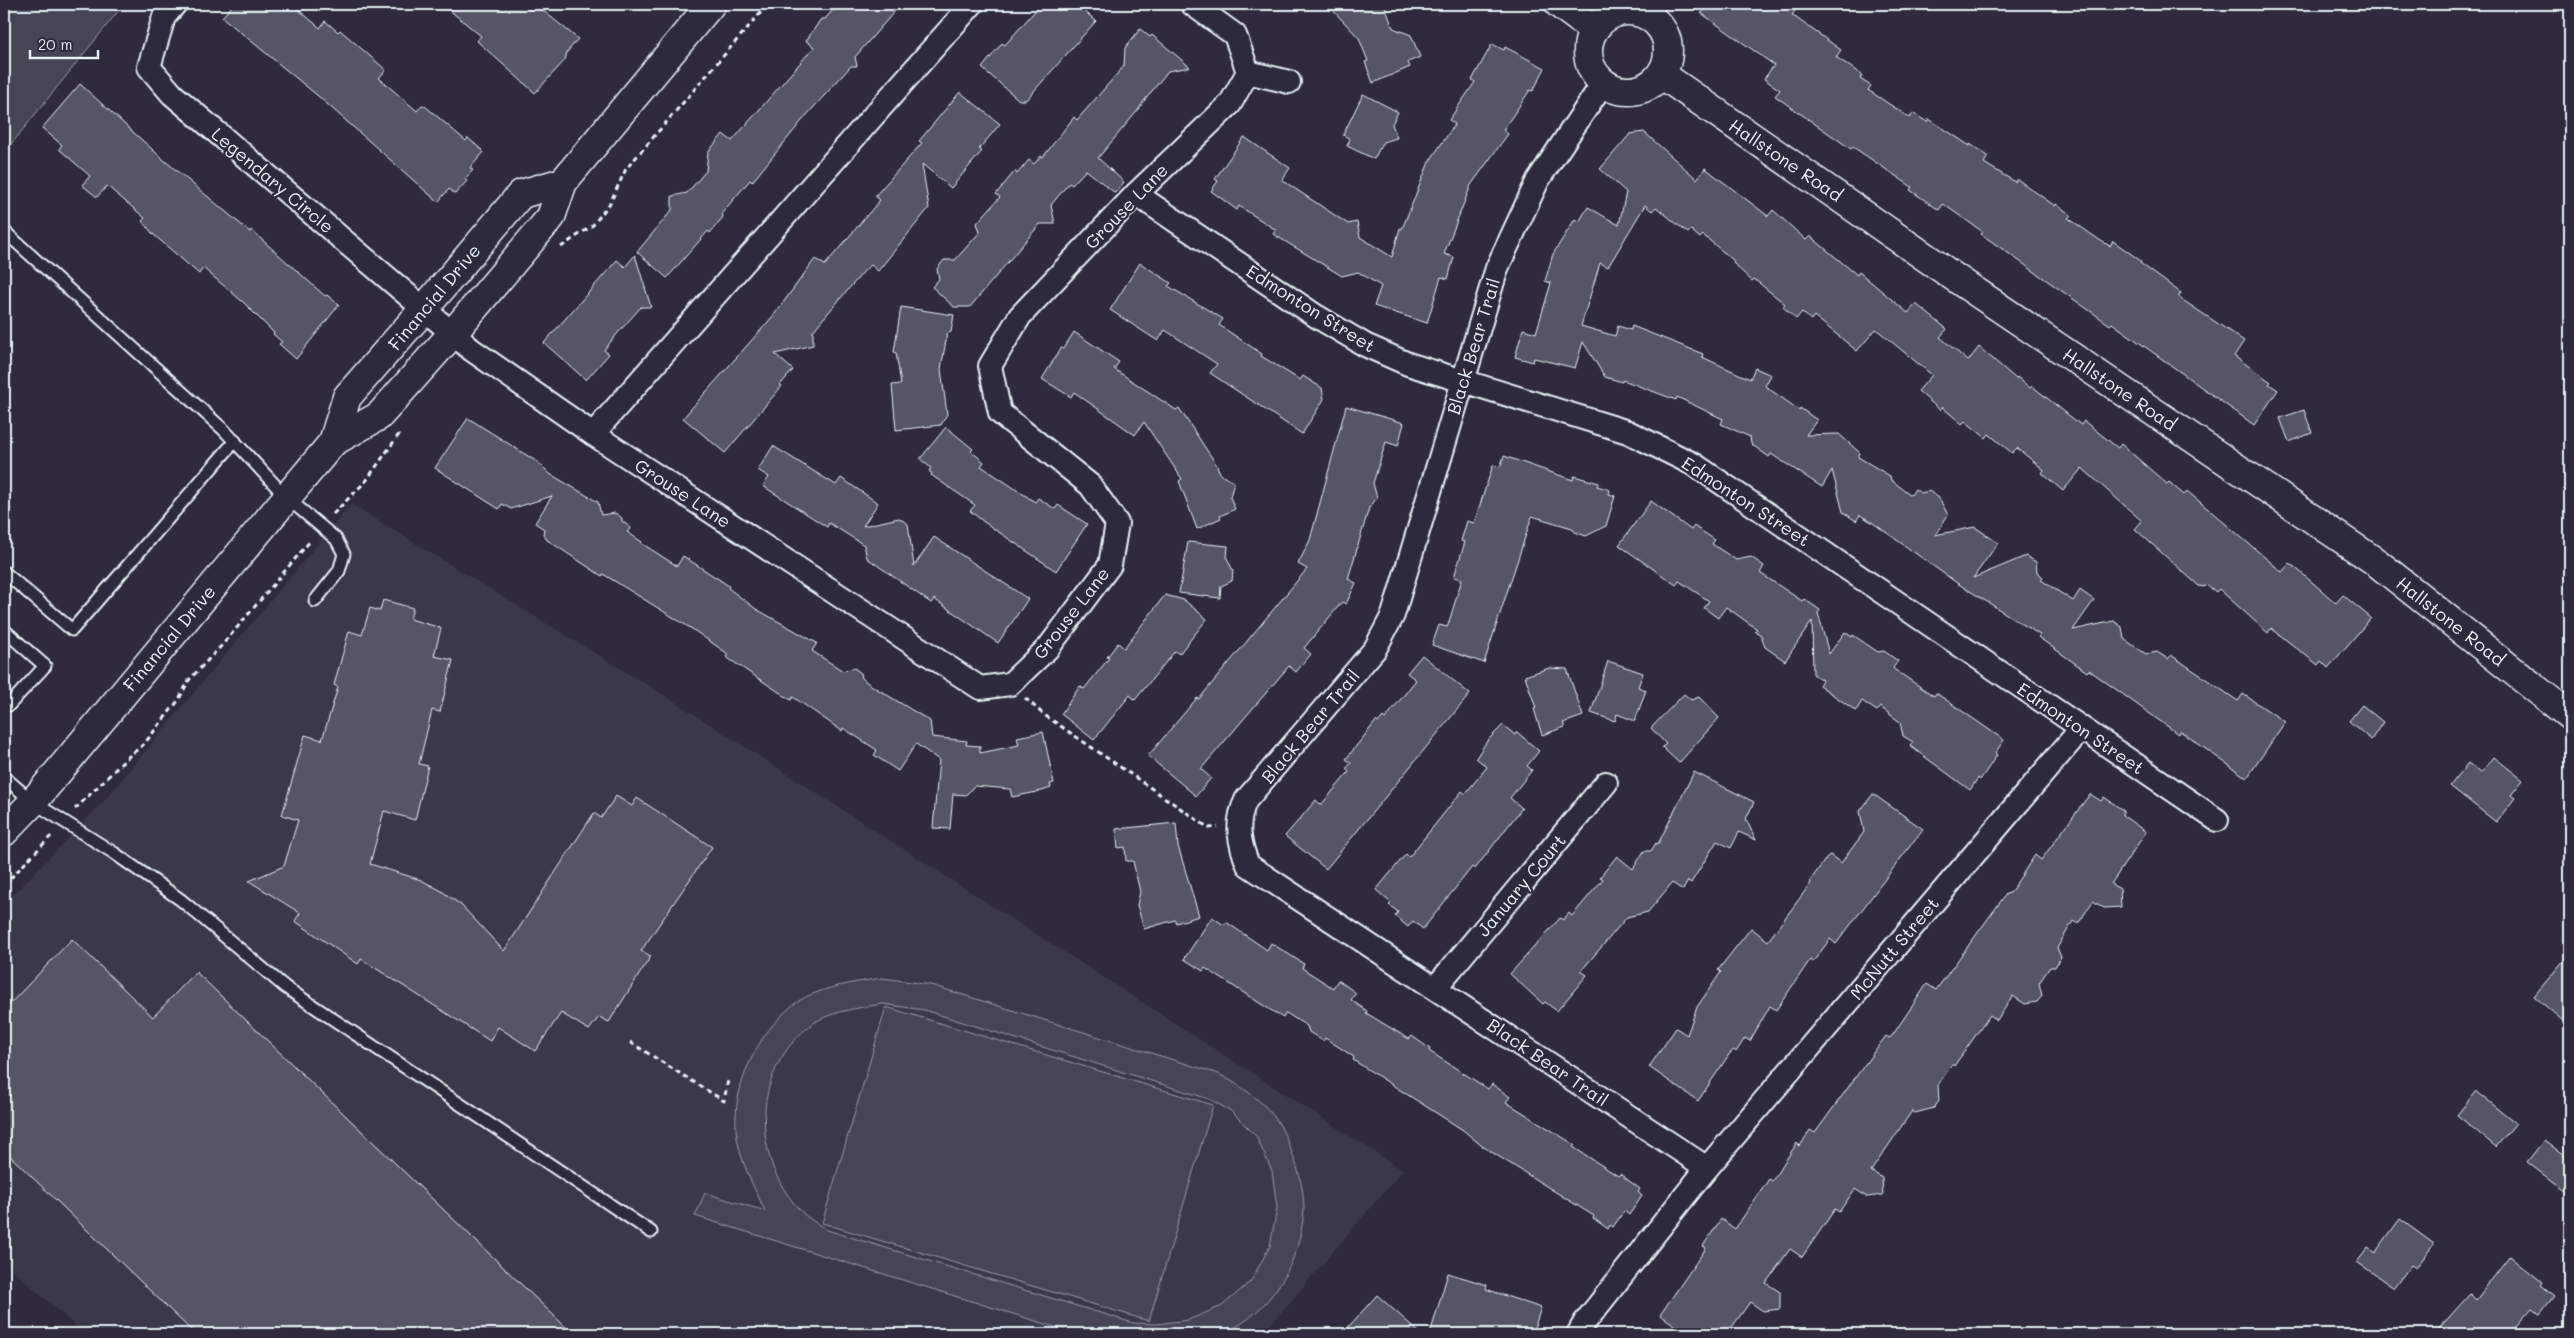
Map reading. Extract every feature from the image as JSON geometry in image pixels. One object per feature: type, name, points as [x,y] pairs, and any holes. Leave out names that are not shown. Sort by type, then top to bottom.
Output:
[{"type":"street","name":"Legendary Circle","points":[[175,4],[164,17],[149,66],[155,74],[172,94],[453,333]]},
{"type":"street","name":"Financial Drive","points":[[4,832],[34,802],[333,442],[379,416],[453,333],[552,217],[563,182],[711,4]]},
{"type":"street","points":[[593,434],[972,4]]},
{"type":"street","points":[[1192,4],[1235,35],[1248,72],[1290,82]]},
{"type":"street","points":[[1559,4],[1594,30]]},
{"type":"street","points":[[1651,10],[1668,46],[1668,56],[1661,74],[1648,86],[1639,90],[1620,90],[1603,83],[1591,67],[1589,58],[1588,48],[1594,30],[1608,16],[1617,13],[1651,10]]},
{"type":"street","name":"Grouse Lane","points":[[453,333],[472,350],[593,434],[980,688],[1010,684],[1048,648],[1110,565],[1117,524],[1090,485],[1000,413],[990,366],[1020,316],[1136,194],[1230,104],[1248,72]]},
{"type":"street","name":"Hallstone Road","points":[[1661,74],[1957,279],[2376,562],[2570,716]]},
{"type":"street","name":"Black Bear Trail","points":[[1603,83],[1538,180],[1497,268],[1393,615],[1375,648],[1246,800],[1240,812],[1240,845],[1248,865],[1436,987],[1707,1168]]},
{"type":"street","name":"Financial Drive","points":[[333,442],[347,397],[521,194],[563,182]]},
{"type":"street","name":"Edmonton Street","points":[[1136,194],[1316,316],[1365,345],[1408,364],[1628,432],[1695,465],[2217,820]]},
{"type":"street","name":"McNutt Street","points":[[1707,1168],[2081,729]]},
{"type":"street","name":"January Court","points":[[1436,987],[1606,783]]},
{"type":"street","points":[[1578,1334],[1585,1322],[1707,1168]]},
{"type":"lane","points":[[4,231],[235,442],[287,498],[336,539],[344,554],[340,572],[315,600]]},
{"type":"lane","points":[[4,572],[72,630],[235,442]]},
{"type":"lane","points":[[4,630],[45,666],[9,705],[4,700]]},
{"type":"lane","points":[[4,777],[34,802],[114,853],[181,900],[285,987],[651,1232]]},
{"type":"path","points":[[556,253],[562,245],[593,225],[610,203],[626,169],[768,4]]},
{"type":"path","points":[[91,791],[144,744],[178,700],[189,680],[224,643],[352,492],[366,481],[384,453],[401,432]]},
{"type":"path","points":[[1010,684],[1043,714],[1209,828],[1239,826]]},
{"type":"path","points":[[4,885],[39,849]]},
{"type":"path","points":[[630,1042],[724,1101],[728,1080]]},
{"type":"shaded area","points":[[4,4],[124,4],[4,153]]},
{"type":"shaded area","points":[[351,504],[680,705],[1403,1170],[1263,1334],[84,1334],[4,1262],[4,904],[102,803]]},
{"type":"shaded area","points":[[883,978],[931,985],[1219,1074],[1252,1095],[1266,1107],[1282,1129],[1297,1167],[1304,1201],[1302,1229],[1297,1248],[1290,1266],[1269,1299],[1239,1325],[1222,1334],[1078,1334],[695,1216],[705,1193],[765,1211],[743,1161],[737,1140],[736,1112],[743,1077],[750,1061],[769,1030],[793,1005],[812,994],[848,984]],"holes":[[[883,1004],[924,1010],[1209,1099],[1231,1111],[1256,1136],[1272,1171],[1277,1208],[1270,1246],[1251,1281],[1222,1306],[1188,1320],[1157,1324],[1133,1323],[827,1230],[805,1215],[787,1194],[775,1171],[767,1146],[764,1120],[767,1094],[775,1069],[789,1047],[808,1027],[825,1017],[844,1011]]]},
{"type":"shaded area","points":[[886,1007],[1213,1105],[1149,1321],[822,1223]]},
{"type":"building","points":[[234,4],[292,4],[320,28],[325,21],[338,32],[340,30],[386,70],[379,78],[417,111],[422,105],[425,106],[466,141],[468,138],[484,152],[470,168],[473,170],[465,179],[467,181],[455,194],[449,189],[438,202],[318,96],[222,17]]},
{"type":"building","points":[[442,4],[535,4],[578,39],[567,52],[565,60],[535,93],[477,41],[481,36]]},
{"type":"building","points":[[838,4],[901,4],[855,57],[857,66],[851,66],[805,117],[752,182],[750,180],[722,213],[723,217],[710,233],[708,231],[667,278],[637,252],[672,210],[672,196],[687,193],[706,171],[708,152],[723,134],[732,141],[814,47],[806,41],[821,19],[825,19]]},
{"type":"building","points":[[1041,4],[1076,4],[1096,21],[1026,100],[1019,100],[982,68],[1002,43],[1005,45]]},
{"type":"building","points":[[1327,4],[1384,4],[1393,28],[1411,35],[1420,57],[1408,62],[1410,67],[1373,83],[1365,62],[1368,61],[1359,38]]},
{"type":"building","points":[[1713,4],[1800,4],[1792,15],[1841,50],[1836,57],[1862,75],[1860,79],[1871,86],[1868,90],[1910,118],[1913,113],[1927,122],[1929,119],[1988,156],[1984,163],[2015,182],[2017,179],[2055,206],[2056,204],[2071,215],[2068,218],[2101,241],[2110,246],[2113,241],[2181,293],[2178,297],[2244,341],[2234,356],[2271,382],[2269,384],[2278,390],[2254,425],[2112,323],[2110,325],[1981,234],[1983,232],[1943,204],[1939,210],[1910,190],[1912,187],[1853,147],[1851,149],[1775,96],[1780,90],[1764,79],[1774,65],[1701,13]]},
{"type":"building","points":[[1140,29],[1150,37],[1152,35],[1190,67],[1168,71],[1098,158],[1124,182],[1115,193],[1086,170],[1072,185],[1069,183],[1051,205],[1055,224],[1040,224],[970,307],[954,307],[932,287],[939,279],[937,269],[944,260],[955,260],[980,232],[977,223],[1000,197],[996,194],[1015,171],[1017,174],[1029,160],[1034,164],[1041,156],[1043,157],[1074,117],[1077,120],[1124,66],[1125,48]]},
{"type":"building","points":[[1492,44],[1504,50],[1505,47],[1545,68],[1533,91],[1530,90],[1503,130],[1508,134],[1471,185],[1444,254],[1454,257],[1448,279],[1441,277],[1427,323],[1374,306],[1381,286],[1358,272],[1342,276],[1273,234],[1276,230],[1239,206],[1237,210],[1211,191],[1218,181],[1215,179],[1244,137],[1290,168],[1282,180],[1348,224],[1357,222],[1360,237],[1392,257],[1400,228],[1402,229],[1429,162],[1455,124],[1449,120],[1475,82],[1472,80]]},
{"type":"building","points":[[80,84],[164,160],[250,232],[251,230],[325,296],[327,295],[339,305],[296,359],[279,344],[282,342],[243,302],[203,268],[199,274],[154,235],[142,221],[145,218],[107,186],[97,197],[82,185],[90,176],[59,149],[62,145],[42,128]]},
{"type":"building","points":[[960,92],[1000,124],[979,149],[982,151],[951,188],[922,164],[929,208],[878,271],[871,265],[865,270],[822,320],[813,331],[813,345],[775,354],[793,370],[780,385],[782,386],[725,453],[683,418],[774,315],[815,259],[825,265],[880,200],[875,196],[922,143],[919,141]]},
{"type":"building","points":[[1363,94],[1398,112],[1392,124],[1397,138],[1383,142],[1374,159],[1347,146],[1350,139],[1343,135]]},
{"type":"building","points":[[1644,132],[1697,179],[1705,168],[1768,216],[1773,210],[1806,240],[1810,236],[1857,275],[1859,272],[1908,313],[1916,304],[1947,329],[1940,337],[1968,361],[1979,347],[2016,379],[2017,377],[2030,388],[2032,386],[2081,425],[2084,421],[2118,448],[2121,444],[2167,484],[2169,482],[2184,495],[2187,491],[2282,572],[2290,563],[2336,603],[2343,595],[2371,618],[2328,668],[2321,661],[2318,665],[2271,628],[2268,633],[2219,589],[2216,592],[2206,584],[2204,587],[2199,586],[2135,529],[2142,521],[2082,468],[2063,491],[2042,473],[2044,470],[2017,448],[2012,453],[1989,434],[1986,438],[1965,421],[1962,424],[1942,407],[1940,410],[1918,391],[1932,375],[1876,329],[1857,351],[1814,316],[1811,320],[1802,312],[1796,319],[1783,307],[1785,304],[1754,279],[1752,281],[1733,263],[1734,261],[1703,235],[1700,238],[1691,230],[1688,233],[1656,207],[1652,211],[1645,205],[1608,267],[1600,263],[1581,326],[1615,336],[1618,326],[1631,330],[1632,326],[1703,354],[1702,357],[1750,379],[1755,368],[1771,375],[1765,386],[1817,420],[1806,435],[1839,434],[1860,453],[1858,457],[1890,476],[1891,480],[1911,495],[1915,489],[1921,493],[1929,491],[1939,498],[1948,515],[1935,535],[1975,527],[1998,543],[1973,578],[2026,556],[2036,562],[2037,572],[2043,577],[2041,580],[2073,601],[2080,590],[2094,600],[2073,630],[2114,621],[2122,627],[2124,639],[2146,654],[2157,652],[2168,659],[2171,655],[2238,701],[2243,694],[2285,722],[2247,778],[2180,731],[2178,734],[2089,670],[2087,672],[2038,637],[2040,635],[1957,583],[1873,523],[1860,515],[1856,521],[1843,512],[1832,470],[1822,487],[1771,454],[1769,457],[1751,444],[1750,437],[1721,424],[1723,419],[1677,397],[1676,400],[1623,380],[1622,382],[1605,377],[1583,342],[1575,368],[1534,358],[1533,362],[1515,357],[1523,329],[1536,333],[1551,283],[1545,281],[1553,254],[1575,219],[1579,222],[1588,207],[1619,225],[1626,192],[1600,169],[1630,134]]},
{"type":"building","points":[[635,255],[651,307],[641,307],[604,350],[609,354],[586,380],[544,343],[617,260],[625,267]]},
{"type":"building","points":[[1140,263],[1171,283],[1168,286],[1223,319],[1219,325],[1262,354],[1261,356],[1300,380],[1303,376],[1322,388],[1324,399],[1302,434],[1210,373],[1217,364],[1165,330],[1158,341],[1110,310]]},
{"type":"building","points":[[901,307],[954,315],[951,332],[947,334],[941,369],[947,414],[941,425],[896,430],[892,385],[901,384],[896,353],[894,352]]},
{"type":"building","points":[[1074,332],[1119,362],[1114,369],[1176,410],[1179,408],[1216,464],[1221,475],[1234,482],[1230,497],[1235,509],[1197,529],[1179,481],[1182,479],[1144,422],[1135,435],[1074,392],[1071,397],[1042,379],[1061,348],[1063,349]]},
{"type":"building","points":[[1346,406],[1404,423],[1398,446],[1386,442],[1373,483],[1377,498],[1369,508],[1348,579],[1356,583],[1346,604],[1342,602],[1304,648],[1311,654],[1296,672],[1289,666],[1201,769],[1211,778],[1196,796],[1148,756],[1197,698],[1199,699],[1307,569],[1298,564],[1310,540]]},
{"type":"building","points":[[2304,410],[2312,433],[2289,442],[2280,418]]},
{"type":"building","points":[[468,418],[539,463],[550,474],[598,502],[601,515],[615,513],[622,518],[622,521],[631,528],[627,532],[641,543],[677,566],[683,556],[729,586],[728,588],[756,609],[817,643],[812,651],[843,671],[854,668],[861,673],[862,678],[869,684],[930,721],[932,737],[967,741],[966,745],[980,746],[980,753],[1019,745],[1017,737],[1043,732],[1054,783],[1050,784],[1051,788],[1012,797],[1010,789],[974,786],[966,795],[953,794],[950,829],[933,828],[939,760],[916,744],[898,771],[874,755],[877,750],[843,728],[842,731],[793,697],[791,700],[726,657],[728,654],[692,629],[603,574],[602,576],[547,540],[543,534],[544,529],[535,523],[552,496],[511,509],[502,504],[499,509],[435,468]]},
{"type":"building","points":[[946,427],[973,449],[971,451],[984,462],[981,466],[1035,502],[1038,498],[1055,509],[1058,505],[1087,524],[1056,571],[984,522],[970,511],[975,505],[931,475],[932,473],[929,471],[931,468],[920,459]]},
{"type":"building","points":[[773,446],[836,485],[841,478],[878,503],[863,526],[899,518],[908,524],[914,566],[934,537],[1028,599],[998,643],[934,599],[931,603],[867,558],[864,545],[829,523],[827,527],[763,486],[769,477],[758,470]]},
{"type":"building","points":[[1504,456],[1573,480],[1574,476],[1599,483],[1597,486],[1610,490],[1609,494],[1615,496],[1606,526],[1586,536],[1575,532],[1572,528],[1532,516],[1484,663],[1432,645],[1439,625],[1447,627],[1448,625],[1462,579],[1454,577],[1465,542],[1461,541],[1467,521],[1474,523],[1493,465],[1500,467]]},
{"type":"building","points":[[1651,501],[1691,530],[1694,526],[1715,540],[1712,544],[1736,560],[1751,557],[1764,566],[1760,573],[1802,601],[1804,599],[1820,610],[1818,613],[1829,654],[1845,632],[1852,637],[1853,635],[1878,652],[1884,651],[1898,661],[1893,668],[1895,670],[1934,696],[1936,693],[2004,740],[1995,753],[1997,755],[1980,780],[1978,778],[1970,790],[1910,746],[1913,742],[1903,736],[1900,722],[1880,707],[1877,711],[1862,701],[1856,711],[1819,685],[1822,680],[1813,674],[1812,621],[1785,661],[1765,647],[1761,635],[1755,631],[1757,629],[1726,607],[1718,618],[1704,608],[1709,601],[1679,581],[1676,585],[1619,545]]},
{"type":"building","points":[[1188,542],[1228,546],[1227,558],[1233,571],[1232,581],[1221,586],[1220,598],[1179,593]]},
{"type":"building","points":[[1165,595],[1184,600],[1207,619],[1179,654],[1175,651],[1135,700],[1130,695],[1094,740],[1061,714],[1080,686],[1084,689],[1109,658],[1107,657],[1118,643],[1124,648]]},
{"type":"building","points":[[383,600],[413,608],[410,619],[441,628],[434,656],[453,660],[440,712],[432,710],[419,764],[428,766],[415,820],[384,811],[370,864],[421,880],[440,890],[461,905],[504,951],[594,813],[601,818],[616,796],[632,806],[637,798],[712,847],[641,951],[651,956],[609,1022],[599,1017],[589,1030],[561,1013],[535,1051],[498,1027],[490,1041],[361,959],[358,964],[295,921],[300,913],[249,881],[284,866],[298,820],[282,815],[305,735],[322,740],[338,687],[334,685],[349,631],[362,635],[370,608],[380,611]]},
{"type":"building","points":[[1422,655],[1470,694],[1326,869],[1285,836],[1316,800],[1321,805],[1349,772],[1346,769],[1351,763],[1346,759],[1376,721],[1378,723],[1383,717],[1385,719],[1416,680],[1407,673]]},
{"type":"building","points":[[1608,661],[1643,673],[1638,687],[1646,690],[1635,721],[1617,714],[1615,721],[1591,713]]},
{"type":"building","points":[[1549,668],[1567,669],[1583,716],[1563,723],[1565,727],[1542,735],[1534,709],[1536,708],[1525,676]]},
{"type":"building","points":[[1684,694],[1691,700],[1699,697],[1719,718],[1679,763],[1662,747],[1666,744],[1651,728]]},
{"type":"building","points":[[2362,705],[2383,722],[2371,740],[2349,721]]},
{"type":"building","points":[[1503,725],[1515,735],[1517,732],[1539,751],[1527,766],[1532,770],[1510,798],[1522,808],[1475,869],[1472,867],[1423,929],[1413,921],[1408,927],[1395,916],[1398,912],[1389,905],[1391,903],[1376,890],[1406,854],[1409,857],[1462,791],[1465,794],[1487,767],[1476,758],[1487,741]]},
{"type":"building","points":[[2494,757],[2523,780],[2511,795],[2515,798],[2496,822],[2450,786],[2468,763],[2481,773]]},
{"type":"building","points":[[1694,772],[1754,802],[1746,819],[1756,840],[1739,832],[1731,848],[1717,841],[1691,883],[1688,881],[1683,890],[1672,883],[1648,912],[1627,917],[1581,971],[1587,975],[1557,1011],[1545,1002],[1543,1004],[1510,974],[1560,918],[1563,920],[1569,913],[1572,916],[1603,879],[1600,877],[1617,856],[1633,869],[1644,851],[1651,851],[1656,843],[1658,844]]},
{"type":"building","points":[[1873,794],[1923,829],[1836,944],[1830,939],[1813,962],[1810,960],[1776,1010],[1770,1006],[1750,1041],[1745,1038],[1736,1052],[1734,1050],[1730,1053],[1698,1101],[1649,1067],[1676,1028],[1687,1035],[1697,1007],[1721,972],[1718,970],[1751,928],[1768,941],[1811,883],[1810,881],[1827,857],[1830,855],[1841,863],[1864,832],[1860,811]]},
{"type":"building","points":[[2090,794],[2101,801],[2104,797],[2124,811],[2122,815],[2146,832],[2111,884],[2120,889],[2121,907],[2104,908],[2093,901],[2078,924],[2073,921],[2057,948],[2061,957],[2055,967],[2050,967],[2039,983],[2042,996],[2037,1002],[2025,1004],[2013,996],[1997,1020],[1990,1015],[1954,1066],[1952,1064],[1938,1085],[1939,1101],[1934,1108],[1915,1113],[1912,1111],[1871,1171],[1882,1178],[1883,1195],[1867,1197],[1855,1189],[1839,1212],[1835,1209],[1802,1257],[1790,1249],[1766,1283],[1780,1292],[1780,1309],[1763,1311],[1750,1302],[1727,1334],[1688,1334],[1660,1315],[1706,1248],[1703,1246],[1721,1219],[1735,1229],[1769,1179],[1772,1181],[1797,1143],[1800,1146],[1810,1130],[1815,1133],[1886,1036],[1889,1038],[1892,1036],[1927,984],[1936,990],[2006,894],[2010,893],[2035,855],[2041,860]]},
{"type":"building","points":[[1176,823],[1178,846],[1199,916],[1176,923],[1175,920],[1144,929],[1137,905],[1140,892],[1133,861],[1126,861],[1125,847],[1118,848],[1116,829]]},
{"type":"building","points":[[1212,917],[1224,925],[1226,922],[1267,950],[1271,943],[1304,964],[1302,968],[1333,988],[1338,980],[1356,993],[1351,1000],[1367,1011],[1366,1013],[1409,1039],[1412,1036],[1430,1049],[1429,1051],[1488,1089],[1492,1084],[1510,1097],[1506,1102],[1575,1145],[1573,1147],[1618,1176],[1620,1174],[1640,1189],[1638,1192],[1642,1196],[1629,1215],[1624,1211],[1613,1227],[1610,1225],[1608,1229],[1593,1218],[1594,1216],[1482,1146],[1463,1130],[1353,1060],[1354,1057],[1325,1038],[1323,1041],[1309,1032],[1307,1026],[1286,1013],[1283,1018],[1205,968],[1203,971],[1184,959]]},
{"type":"building","points":[[72,939],[153,1017],[196,972],[573,1334],[195,1334],[4,1150],[4,1010]]},
{"type":"building","points":[[2570,953],[2570,1027],[2534,996]]},
{"type":"building","points":[[2476,1091],[2516,1123],[2496,1147],[2457,1115]]},
{"type":"building","points":[[2544,1140],[2570,1160],[2570,1195],[2527,1162]]},
{"type":"building","points":[[2400,1219],[2434,1244],[2416,1268],[2411,1265],[2394,1288],[2357,1262],[2368,1248],[2375,1253]]},
{"type":"building","points":[[2510,1256],[2542,1282],[2540,1285],[2554,1296],[2540,1314],[2532,1308],[2509,1334],[2434,1334],[2470,1294],[2476,1300]]},
{"type":"building","points":[[1448,1273],[1487,1285],[1486,1289],[1541,1308],[1532,1334],[1430,1334]]},
{"type":"building","points":[[1377,1295],[1421,1334],[1342,1334]]}]
